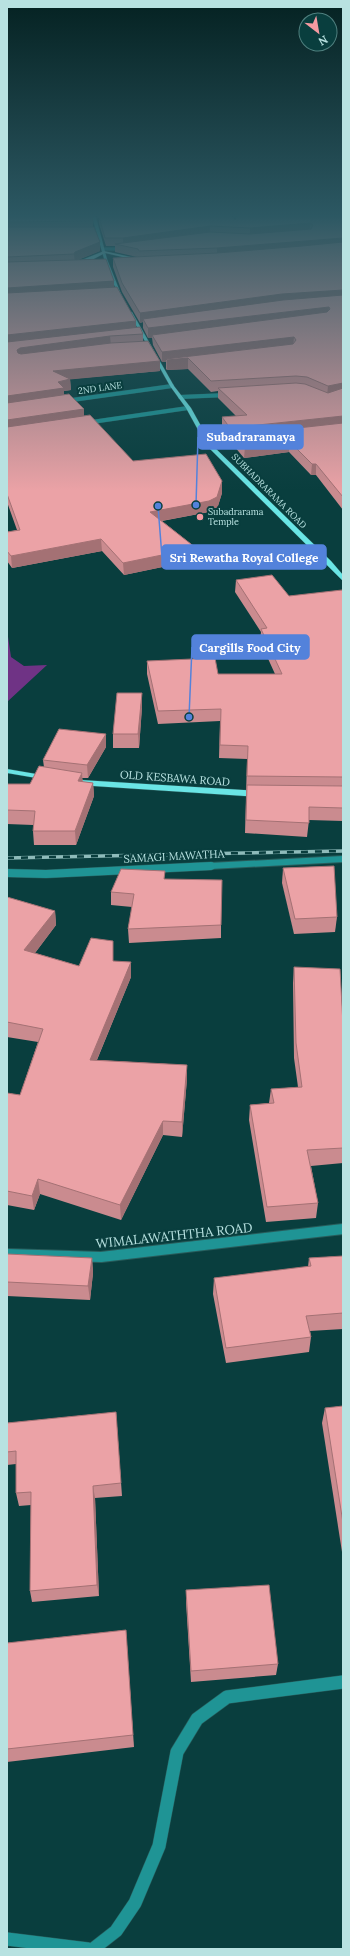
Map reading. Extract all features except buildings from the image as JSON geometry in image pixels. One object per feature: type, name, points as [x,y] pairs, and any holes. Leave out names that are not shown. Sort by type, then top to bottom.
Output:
[{"type":"main road","name":"SUBHADRARAMA ROAD","points":[[128,308],[160,366],[188,408],[209,444],[329,562],[343,579]]},
{"type":"main road","points":[[7,771],[54,779]]},
{"type":"main road","name":"OLD KESBAWA ROAD","points":[[70,781],[266,794]]},
{"type":"street","points":[[138,326],[145,325]]},
{"type":"street","points":[[134,334],[142,333]]},
{"type":"street","points":[[146,342],[154,341]]},
{"type":"street","points":[[142,347],[150,347]]},
{"type":"street","points":[[160,366],[168,365]]},
{"type":"street","name":"2ND LANE","points":[[62,402],[172,386]]},
{"type":"street","points":[[180,397],[233,394]]},
{"type":"street","points":[[81,423],[188,408]]},
{"type":"street","points":[[209,444],[253,440]]},
{"type":"street","name":"SAMAGI MAWATHA","points":[[7,873],[46,874],[343,859]]},
{"type":"street","name":"WIMALAWATHTHA ROAD","points":[[7,1254],[101,1257],[343,1230]]},
{"type":"street","points":[[93,1949],[116,1931],[135,1903],[159,1846],[177,1752],[197,1719],[227,1697],[343,1682]]},
{"type":"street","points":[[7,1939],[88,1949]]},
{"type":"shaded area","points":[[7,630],[11,657],[24,666],[47,665],[7,702]]},
{"type":"railway","points":[[7,858],[343,851]]},
{"type":"place","name":"Subadraramaya","points":[[196,505]]},
{"type":"place","name":"Sri Rewatha Royal College","points":[[158,506]]},
{"type":"place","name":"Subadrarama Temple","points":[[200,517]]},
{"type":"place","name":"Cargills Food City","points":[[189,717]]}]
